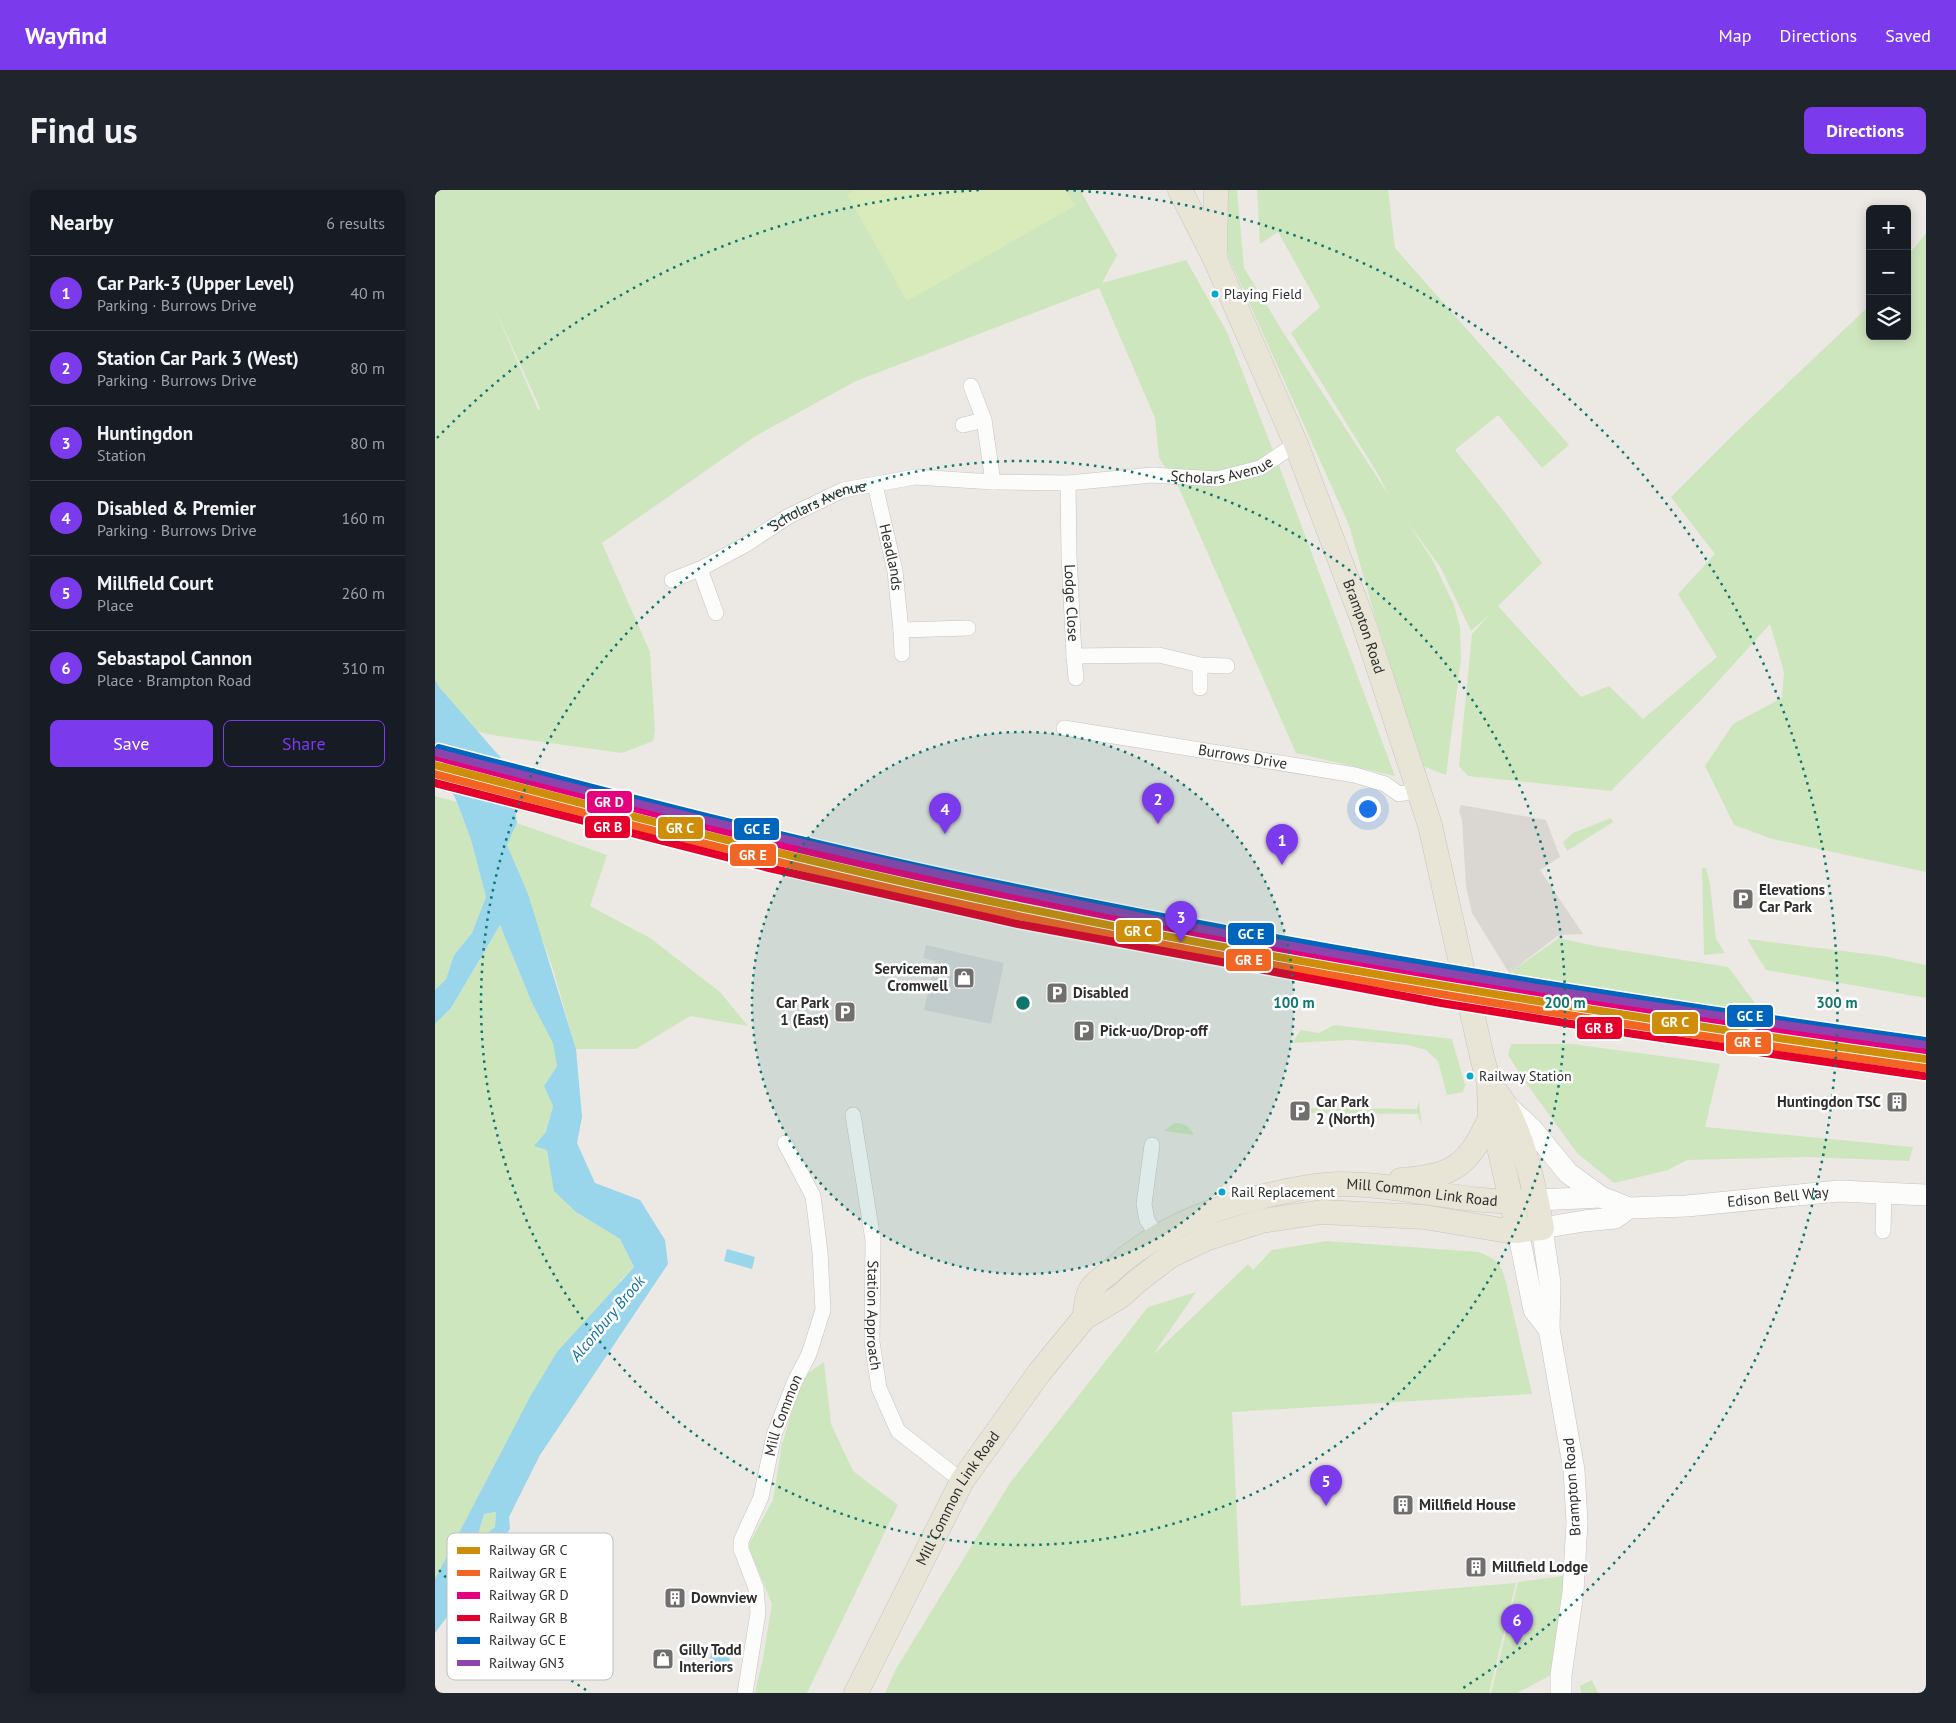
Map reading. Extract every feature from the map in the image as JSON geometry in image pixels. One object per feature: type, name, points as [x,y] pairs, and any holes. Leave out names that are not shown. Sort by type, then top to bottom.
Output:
[{"type":"main road","name":"Brampton Road","points":[[1180,190],[1215,259],[1296,444],[1363,621],[1419,790],[1440,863],[1482,1057],[1497,1111],[1499,1146],[1534,1310],[1549,1329]]},
{"type":"main road","points":[[1215,259],[1216,190]]},
{"type":"main road","name":"Brampton Road","points":[[1497,1111],[1521,1140],[1537,1200],[1550,1283],[1549,1329],[1574,1470],[1577,1522],[1573,1592],[1561,1684]]},
{"type":"main road","points":[[1386,1186],[1393,1180],[1423,1178],[1452,1170],[1463,1163],[1480,1140],[1497,1111],[1532,1129],[1568,1173],[1601,1197]]},
{"type":"main road","name":"Mill Common Link Road","points":[[1084,1318],[1090,1290],[1121,1262],[1158,1235],[1225,1205],[1301,1187],[1339,1184],[1386,1186],[1511,1202],[1601,1197]]},
{"type":"main road","name":"Edison Bell Way","points":[[1601,1197],[1629,1208],[1687,1206],[1839,1190],[1926,1195]]},
{"type":"main road","name":"Edison Bell Way","points":[[1518,1231],[1584,1220],[1615,1218],[1629,1208]]},
{"type":"main road","name":"Mill Common Link Road","points":[[856,1693],[962,1482],[1039,1373],[1084,1318],[1121,1296],[1170,1256],[1208,1238],[1261,1221],[1322,1212],[1424,1217],[1500,1230],[1518,1231]]},
{"type":"street","points":[[971,386],[984,420],[993,482]]},
{"type":"street","points":[[963,426],[984,420]]},
{"type":"street","name":"Scholars Avenue","points":[[672,580],[700,569],[745,545],[789,516],[843,490],[915,477],[993,482],[1067,483],[1152,475],[1217,479],[1260,468],[1296,444]]},
{"type":"street","name":"Lodge Close","points":[[1067,483],[1074,656],[1159,655],[1200,665],[1227,666]]},
{"type":"street","name":"Headlands","points":[[875,485],[895,571],[902,654]]},
{"type":"street","points":[[700,569],[716,613]]},
{"type":"street","points":[[901,630],[968,628]]},
{"type":"street","points":[[1074,656],[1077,678]]},
{"type":"street","points":[[1200,665],[1200,688]]},
{"type":"street","name":"Burrows Drive","points":[[1064,728],[1355,775],[1385,784],[1399,794],[1419,790]]},
{"type":"street","name":"Station Approach","points":[[853,1116],[873,1240],[872,1342],[879,1388],[898,1431],[962,1482]]},
{"type":"street","name":"Mill Common","points":[[745,1693],[758,1614],[756,1588],[741,1549],[741,1541],[761,1497],[774,1435],[795,1381],[809,1354],[823,1310],[820,1252],[813,1196],[785,1143]]},
{"type":"street","points":[[1152,1145],[1144,1204],[1147,1220],[1170,1256]]},
{"type":"street","points":[[1883,1231],[1884,1192]]},
{"type":"shaded area","points":[[1461,805],[1546,820],[1560,857],[1540,870],[1583,934],[1559,935],[1509,973],[1472,913],[1466,886],[1462,820],[1459,811]]},
{"type":"shaded area","points":[[926,945],[1004,963],[991,1024],[924,1010],[935,961],[923,958]]},
{"type":"green space","points":[[435,190],[1080,190],[1117,255],[1102,283],[1186,260],[1227,332],[1395,776],[1296,753],[1178,486],[1159,458],[1155,418],[1099,288],[856,381],[754,437],[602,543],[650,652],[655,731],[653,741],[622,753],[492,735],[435,721]],"holes":[[[494,307],[540,408],[538,410]]]},
{"type":"green space","points":[[855,190],[1066,190],[1075,206],[907,301],[847,194]]},
{"type":"green space","points":[[1225,190],[1237,190],[1244,268],[1283,332],[1388,494],[1379,476],[1291,333],[1320,307],[1278,232],[1260,244],[1257,190],[1388,190],[1395,248],[1569,445],[1542,468],[1498,415],[1455,450],[1542,563],[1498,606],[1581,697],[1609,686],[1643,719],[1717,657],[1678,594],[1715,554],[1671,497],[1735,433],[1866,309],[1866,340],[1911,340],[1911,252],[1926,233],[1926,872],[1772,839],[1734,825],[1705,766],[1733,724],[1782,698],[1784,672],[1770,624],[1703,698],[1611,791],[1468,776],[1459,766],[1472,634],[1489,615],[1471,631],[1441,568],[1405,519],[1432,559],[1454,605],[1460,627],[1461,659],[1446,775],[1423,766],[1374,613],[1349,525],[1228,256],[1225,227]]},
{"type":"green space","points":[[435,796],[457,802],[471,840],[486,897],[472,933],[454,955],[446,979],[435,990]]},
{"type":"green space","points":[[1611,818],[1613,822],[1567,851],[1563,842],[1573,833]]},
{"type":"green space","points":[[517,823],[607,855],[590,906],[650,938],[720,992],[748,1026],[690,1016],[636,1049],[576,1049],[552,966],[507,845]]},
{"type":"green space","points":[[1702,868],[1706,868],[1710,884],[1716,939],[1725,953],[1704,955]]},
{"type":"green space","points":[[500,925],[532,1003],[554,1043],[557,1066],[544,1086],[553,1106],[546,1132],[547,1150],[555,1191],[576,1212],[620,1239],[634,1267],[621,1280],[464,1533],[447,1533],[447,1561],[435,1580],[435,1024],[451,1008]]},
{"type":"green space","points":[[1559,938],[1595,946],[1728,967],[1764,1015],[1509,973]]},
{"type":"green space","points":[[1747,939],[1883,956],[1926,965],[1926,998],[1766,970]]},
{"type":"green space","points":[[1334,1025],[1452,1039],[1465,1085],[1463,1092],[1447,1095],[1438,1061],[1426,1050],[1408,1045],[1349,1040],[1292,1043],[1301,1030],[1319,1033]]},
{"type":"green space","points":[[1511,1044],[1572,1044],[1720,1064],[1705,1127],[1913,1147],[1909,1161],[1807,1157],[1687,1160],[1668,1170],[1614,1183],[1577,1153],[1508,1055]]},
{"type":"green space","points":[[1419,1101],[1422,1127],[1418,1114],[1293,1113],[1295,1108],[1417,1109]]},
{"type":"green space","points":[[1174,1123],[1186,1126],[1194,1135],[1164,1131]]},
{"type":"green space","points":[[1327,1241],[1479,1252],[1496,1261],[1501,1268],[1507,1286],[1532,1394],[1232,1412],[1241,1606],[1516,1583],[1489,1693],[885,1693],[896,1669],[1010,1483],[1148,1307],[1196,1292],[1153,1355],[1248,1264],[1253,1270],[1272,1250]]},
{"type":"green space","points":[[824,1362],[831,1424],[853,1471],[898,1505],[807,1693],[755,1693],[772,1604],[748,1546],[773,1500],[782,1444],[803,1377]]},
{"type":"green space","points":[[496,1512],[495,1527],[487,1533],[479,1533],[484,1514]]},
{"type":"green space","points":[[1570,1575],[1557,1672],[1517,1693],[1491,1693],[1518,1582]]},
{"type":"green space","points":[[1592,1680],[1598,1693],[1581,1693],[1580,1686]]},
{"type":"water","name":"Alconbury Brook","points":[[435,680],[508,766],[517,823],[507,845],[528,894],[576,1049],[582,1117],[577,1143],[595,1183],[640,1200],[665,1240],[668,1264],[540,1455],[509,1517],[510,1529],[507,1533],[487,1533],[495,1527],[496,1512],[484,1514],[479,1533],[459,1533],[531,1395],[557,1352],[634,1267],[620,1239],[576,1212],[554,1191],[547,1150],[534,1146],[546,1132],[553,1106],[544,1086],[557,1066],[553,1043],[532,1003],[500,925],[451,1008],[435,1024],[435,990],[446,979],[454,955],[472,933],[486,897],[471,840],[457,802],[435,757]]},
{"type":"water","points":[[727,1249],[755,1257],[752,1269],[724,1261]]},
{"type":"water","points":[[447,1556],[447,1617],[435,1633],[435,1579]]},
{"type":"water","points":[[716,1648],[724,1648],[730,1654],[730,1662],[724,1668],[716,1668],[710,1662],[710,1654]]},
{"type":"transit line","points":[[439,748],[649,803],[790,837],[931,870],[1117,908],[1463,971],[1926,1041]]},
{"type":"transit line","points":[[437,757],[788,846],[930,879],[1116,917],[1462,980],[1926,1050]]},
{"type":"transit line","points":[[435,765],[787,855],[928,888],[1114,926],[1461,989],[1577,1008],[1926,1059]]},
{"type":"transit line","points":[[435,774],[786,864],[928,897],[1114,935],[1461,998],[1925,1068]]},
{"type":"transit line","points":[[435,783],[769,868],[1018,924],[1441,1003],[1634,1034],[1924,1076]]},
{"type":"rail line","name":"GN3","points":[[435,752],[618,799],[802,843],[987,885],[1172,923],[1548,990],[1926,1045]]},
{"type":"place","name":"Playing Field","points":[[1215,294]]},
{"type":"place","name":"Station Car Park 3 (West)","points":[[1158,824]]},
{"type":"place","name":"Disabled & Premier","points":[[945,834]]},
{"type":"place","name":"Car Park-3 (Upper Level)","points":[[1282,865]]},
{"type":"place","name":"Elevations Car Park","points":[[1743,899]]},
{"type":"place","name":"Huntingdon","points":[[1181,942]]},
{"type":"place","name":"Serviceman Cromwell","points":[[964,978]]},
{"type":"place","name":"Disabled","points":[[1057,993]]},
{"type":"place","name":"Car Park 1 (East)","points":[[845,1012]]},
{"type":"place","name":"Pick-uo/Drop-off","points":[[1084,1031]]},
{"type":"place","name":"Railway Station","points":[[1470,1076]]},
{"type":"place","name":"Huntingdon TSC","points":[[1897,1102]]},
{"type":"place","name":"Car Park 2 (North)","points":[[1300,1111]]},
{"type":"place","name":"Rail Replacement","points":[[1222,1192]]},
{"type":"place","name":"Millfield House","points":[[1403,1505]]},
{"type":"place","name":"Millfield Court","points":[[1326,1506]]},
{"type":"place","name":"Millfield Lodge","points":[[1476,1567]]},
{"type":"place","name":"Downview","points":[[675,1598]]},
{"type":"place","name":"Sebastapol Cannon","points":[[1517,1645]]},
{"type":"place","name":"Gilly Todd Interiors","points":[[663,1659]]}]
